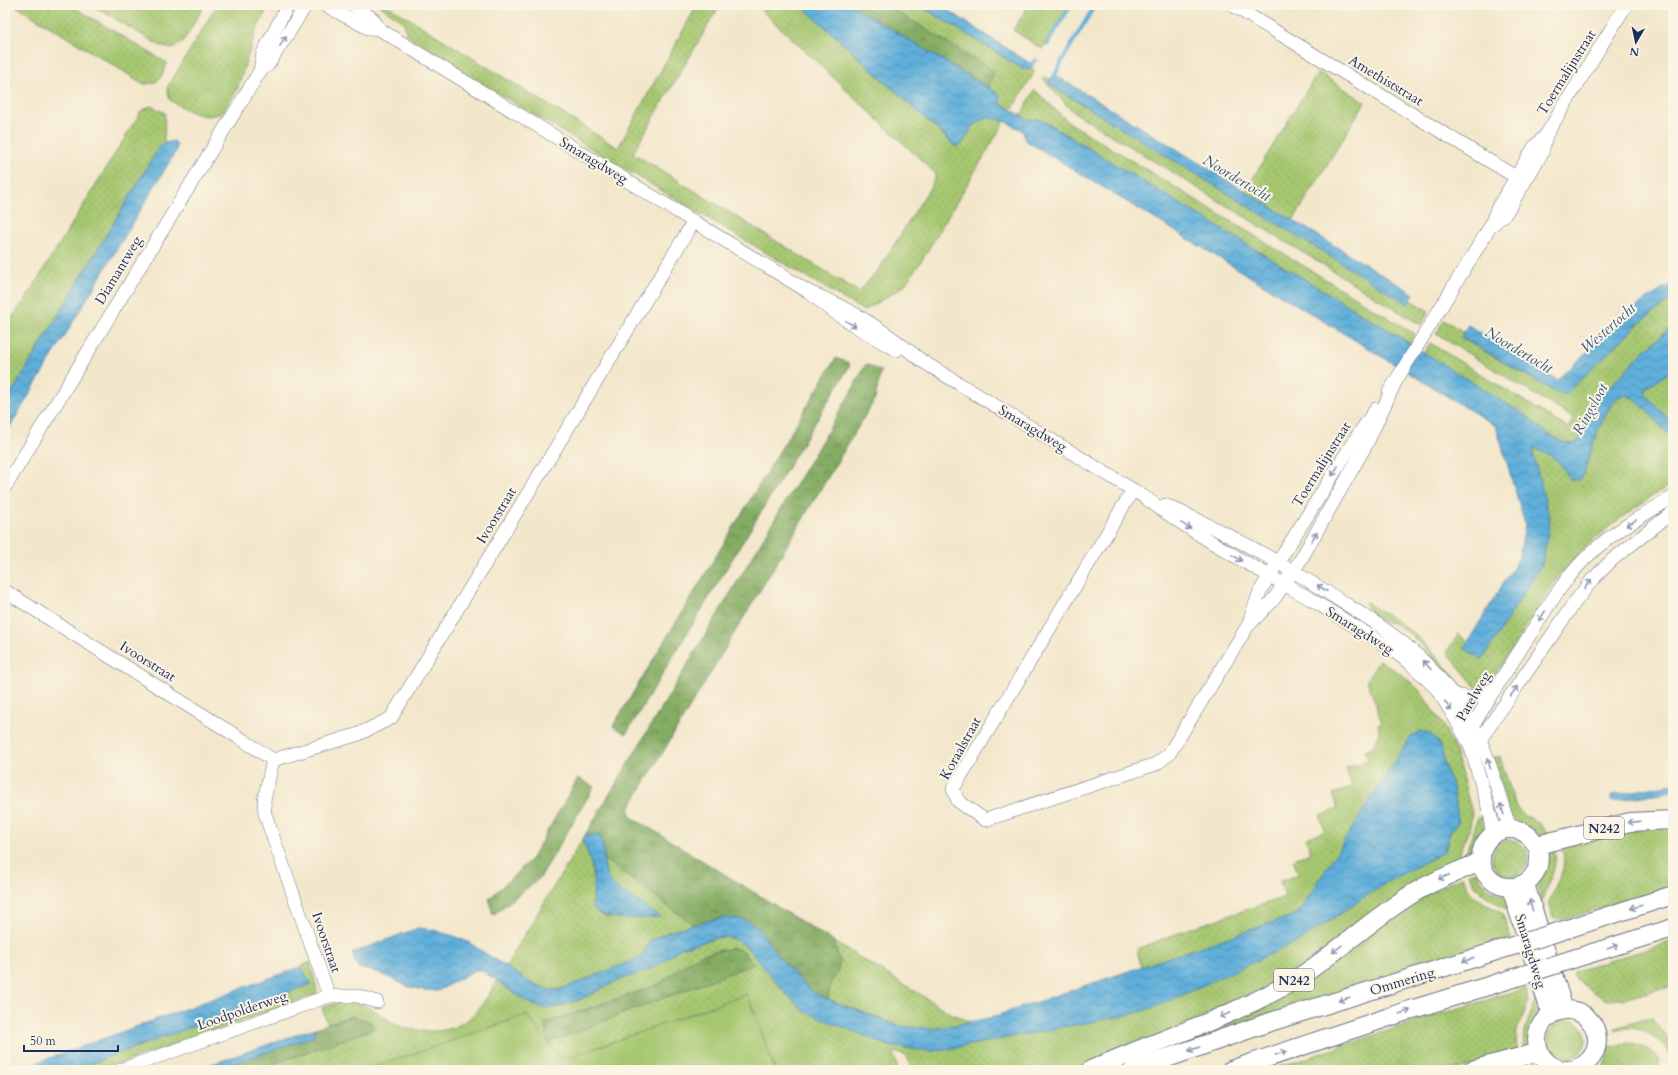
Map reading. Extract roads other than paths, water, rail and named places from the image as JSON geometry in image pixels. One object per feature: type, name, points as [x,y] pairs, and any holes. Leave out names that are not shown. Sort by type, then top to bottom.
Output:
[{"type":"highway","name":"N242","points":[[1537,845],[1630,822],[1673,820]]},
{"type":"highway","points":[[1511,829],[1524,832],[1532,838],[1537,845],[1539,863],[1537,871],[1532,878],[1518,886],[1502,887],[1488,878],[1480,862],[1483,846],[1492,834],[1500,830],[1511,829]]},
{"type":"highway","name":"N242","points":[[1091,1070],[1259,1000],[1294,980],[1328,957],[1413,893],[1434,881],[1480,862]]},
{"type":"highway","name":"Smaragdweg","points":[[1518,886],[1558,1012]]},
{"type":"highway","name":"Ommering","points":[[1133,1070],[1264,1024],[1673,895]]},
{"type":"highway","points":[[1231,1070],[1410,1010],[1673,928]]},
{"type":"highway","points":[[1573,1010],[1585,1016],[1595,1029],[1597,1038],[1595,1048],[1589,1059],[1575,1069],[1558,1068],[1549,1064],[1539,1052],[1537,1040],[1538,1030],[1543,1021],[1558,1012],[1573,1010]]},
{"type":"highway","points":[[1472,1070],[1539,1052]]},
{"type":"street","name":"Diamantweg","points":[[260,71],[263,53],[288,5]]},
{"type":"street","name":"Diamantweg","points":[[5,487],[260,71],[268,65],[306,5]]},
{"type":"street","name":"Smaragdweg","points":[[325,5],[368,28],[379,29],[809,292],[834,313],[868,335],[898,351],[922,361],[1138,493],[1170,516],[1383,644],[1413,666],[1437,689],[1467,740],[1491,817],[1492,834]]},
{"type":"street","name":"Smaragdweg","points":[[353,5],[373,19],[379,29]]},
{"type":"street","name":"Amethiststraat","points":[[1232,5],[1520,180]]},
{"type":"street","name":"Toermalijnstraat","points":[[1268,576],[1356,438],[1397,380],[1490,227],[1506,213],[1520,180],[1542,153],[1546,135],[1626,5]]},
{"type":"street","name":"Ivoorstraat","points":[[273,760],[358,734],[391,718],[694,221]]},
{"type":"street","name":"Toermalijnstraat","points":[[1284,585],[1294,571],[1366,445],[1397,380]]},
{"type":"street","name":"Smaragdweg","points":[[1138,493],[1212,526],[1294,571],[1392,634],[1422,660],[1452,694],[1480,740],[1486,753],[1504,814],[1511,829]]},
{"type":"street","name":"Koraalstraat","points":[[1138,493],[953,789],[958,801],[985,820],[1156,764],[1169,754],[1247,627],[1284,585]]},
{"type":"street","name":"Parelweg","points":[[1673,497],[1614,534],[1592,552],[1559,590],[1496,688],[1467,740],[1480,740],[1575,602],[1592,580],[1614,559],[1673,512]]},
{"type":"street","name":"Koraalstraat","points":[[1247,627],[1260,591],[1268,576]]},
{"type":"street","name":"Ivoorstraat","points":[[5,591],[220,725],[273,760]]},
{"type":"street","points":[[1452,694],[1465,698],[1474,698],[1484,695],[1496,688]]},
{"type":"street","name":"Ivoorstraat","points":[[273,760],[264,800],[265,814],[329,996]]},
{"type":"street","name":"Loodpolderweg","points":[[120,1070],[329,996],[358,996],[376,1002]]},
{"type":"water","points":[[801,5],[851,5],[1000,95],[1000,103],[1029,120],[1040,119],[1383,327],[1523,414],[1547,433],[1562,442],[1571,444],[1578,442],[1587,421],[1604,393],[1643,352],[1673,326],[1673,370],[1648,386],[1645,391],[1646,395],[1673,424],[1673,438],[1635,399],[1624,395],[1615,400],[1606,414],[1580,480],[1570,479],[1560,463],[1550,455],[1534,448],[1533,454],[1550,521],[1542,564],[1482,660],[1464,648],[1519,558],[1525,524],[1496,426],[1025,140],[1023,131],[1005,121],[987,117],[973,126],[962,144],[957,147]]},
{"type":"water","points":[[919,5],[940,5],[1034,66],[1030,69],[1023,69]]},
{"type":"water","points":[[1055,75],[1414,294],[1408,304],[1049,84],[1050,78]]},
{"type":"water","points":[[174,141],[177,144],[176,151],[5,435],[5,404],[160,146]]},
{"type":"water","points":[[1673,283],[1673,298],[1637,325],[1566,394],[1557,393],[1461,337],[1468,325],[1557,380],[1641,303]]},
{"type":"water","points":[[1420,731],[1431,734],[1435,738],[1442,750],[1444,765],[1452,782],[1458,818],[1457,824],[1450,832],[1444,852],[1387,882],[1299,941],[1169,1001],[1128,1015],[943,1050],[929,1051],[889,1046],[804,1011],[789,997],[748,948],[737,940],[726,937],[716,938],[678,949],[661,963],[644,972],[617,981],[581,999],[555,1008],[543,1008],[527,1002],[481,970],[475,970],[438,991],[409,987],[377,972],[358,968],[352,953],[418,928],[433,930],[468,942],[537,987],[557,991],[639,958],[642,956],[650,942],[677,929],[706,921],[734,918],[745,920],[757,927],[793,973],[805,986],[819,996],[899,1026],[934,1029],[989,1018],[1292,916],[1299,912],[1403,748],[1411,737]]},
{"type":"water","points":[[1673,784],[1673,791],[1612,801],[1612,795]]},
{"type":"water","points":[[585,835],[600,836],[606,874],[614,886],[660,917],[623,919],[613,918],[597,912],[592,906],[594,889],[593,872],[589,856],[582,840]]},
{"type":"water","points":[[300,967],[312,984],[72,1070],[17,1070]]},
{"type":"water","points":[[315,1028],[314,1036],[216,1070],[195,1070]]},
{"type":"waterway","points":[[1047,45],[1071,5]]},
{"type":"waterway","points":[[1053,79],[1095,5]]},
{"type":"waterway","points":[[1028,66],[1036,60]]},
{"type":"water label","name":"Noordertocht","points":[[1237,178]]},
{"type":"water label","name":"Westertocht","points":[[1608,328]]},
{"type":"water label","name":"Noordertocht","points":[[1519,350]]},
{"type":"water label","name":"Ringsloot","points":[[1590,409]]}]
